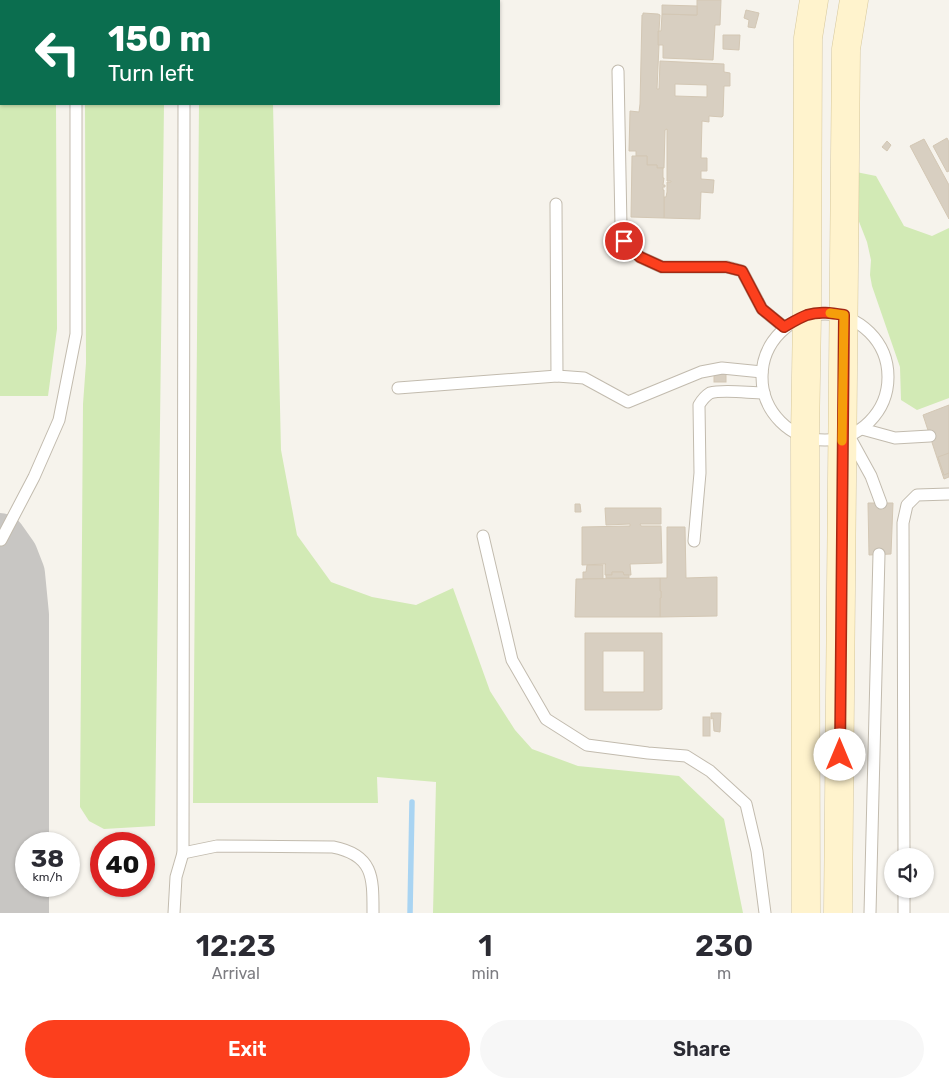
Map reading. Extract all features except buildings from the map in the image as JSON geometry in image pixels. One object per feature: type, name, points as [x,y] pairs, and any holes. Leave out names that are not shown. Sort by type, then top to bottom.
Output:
[{"type":"street","points":[[806,913],[804,437],[795,321],[808,38],[814,0]]},
{"type":"street","points":[[838,913],[851,435],[844,315],[846,49],[854,0]]},
{"type":"lane","points":[[618,71],[621,226],[624,241],[640,257],[662,267],[726,267],[742,271],[762,309],[795,321]]},
{"type":"lane","points":[[1,540],[34,476],[59,420],[76,334],[76,105]]},
{"type":"lane","points":[[174,913],[176,877],[183,853],[184,105]]},
{"type":"lane","points":[[556,204],[557,376]]},
{"type":"lane","points":[[851,435],[879,412],[888,390],[888,366],[880,344],[865,326],[844,315],[819,313],[795,321],[769,348],[762,372],[764,393],[772,412],[786,427],[804,437],[823,441],[851,435],[895,438],[930,436]]},
{"type":"lane","points":[[398,388],[557,376],[584,378],[628,402],[701,372],[722,368],[762,372]]},
{"type":"lane","points":[[694,541],[700,473],[699,405],[704,397],[720,391],[764,393]]},
{"type":"lane","points":[[851,435],[871,476],[881,504]]},
{"type":"lane","points":[[904,848],[903,523],[907,505],[917,495],[949,494]]},
{"type":"lane","points":[[483,536],[512,660],[546,719],[587,745],[686,756],[710,771],[746,804],[757,851],[765,913]]},
{"type":"lane","points":[[870,913],[879,554]]},
{"type":"lane","points":[[183,853],[217,846],[333,847],[345,850],[356,855],[370,873],[373,886],[373,913]]},
{"type":"lane","points":[[904,898],[904,913]]},
{"type":"green space","points":[[0,105],[56,105],[57,329],[48,396],[0,396]]},
{"type":"green space","points":[[85,105],[164,105],[155,826],[104,829],[89,821],[80,807],[83,404],[86,363]]},
{"type":"green space","points":[[199,105],[273,105],[281,450],[297,535],[331,582],[372,597],[416,605],[453,588],[490,691],[515,730],[532,749],[578,766],[679,776],[724,819],[743,913],[433,913],[436,782],[377,777],[378,803],[193,803]]},
{"type":"green space","points":[[856,172],[876,176],[904,226],[932,236],[949,228],[949,398],[917,410],[901,400],[900,367],[872,286],[870,275],[871,260],[867,242],[856,214]]},
{"type":"waterway","points":[[410,913],[412,802]]},
{"type":"taxiway","points":[[0,539],[12,556],[19,574],[23,615],[23,913]]},
{"type":"slow traffic","points":[[830,313],[844,315],[842,441]]},
{"type":"route","points":[[624,241],[640,257],[662,267],[726,267],[742,271],[762,309],[784,327],[807,315],[832,313],[844,315],[840,755]]}]
